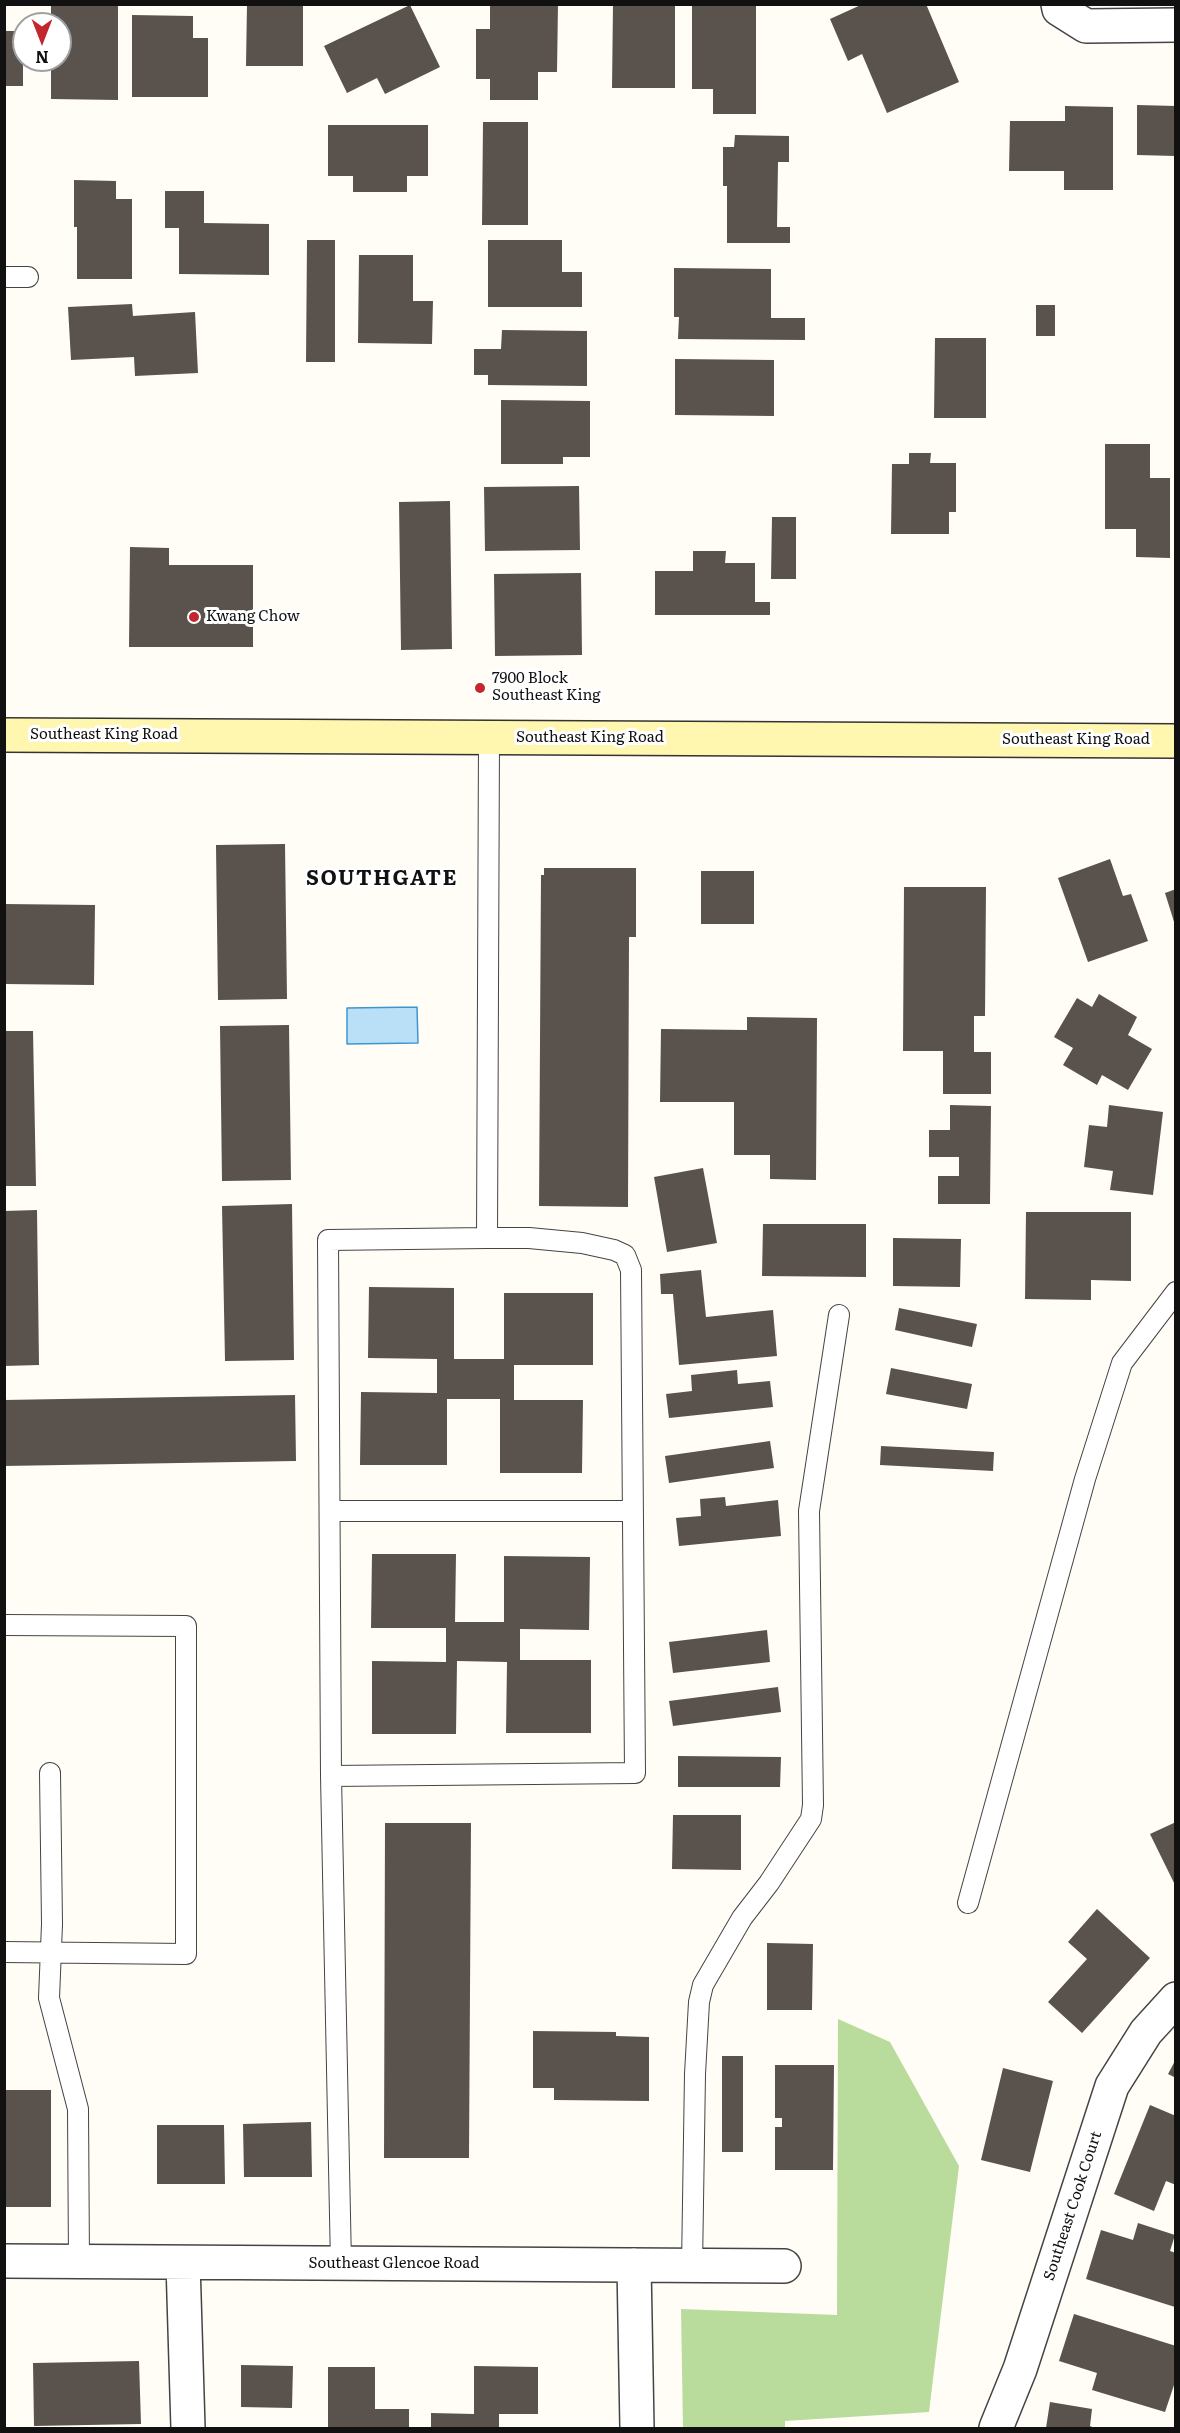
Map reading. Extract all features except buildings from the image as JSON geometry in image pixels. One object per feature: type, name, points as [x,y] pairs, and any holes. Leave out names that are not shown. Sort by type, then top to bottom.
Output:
[{"type":"main road","name":"Southeast King Road","points":[[4,735],[1176,741]]},
{"type":"street","points":[[1058,7],[1086,26],[1176,25]]},
{"type":"street","name":"Southeast Cook Court","points":[[996,2428],[1023,2358],[1112,2086],[1146,2032],[1176,1999]]},
{"type":"street","name":"Southeast Glencoe Road","points":[[4,2261],[784,2266]]},
{"type":"street","points":[[183,2262],[188,2428]]},
{"type":"street","points":[[634,2265],[637,2428]]},
{"type":"lane","points":[[4,277],[28,277]]},
{"type":"lane","points":[[487,1238],[489,738]]},
{"type":"lane","points":[[331,1776],[635,1773],[631,1270],[625,1255],[614,1250],[582,1243],[529,1238],[328,1240],[331,1776],[341,2264]]},
{"type":"lane","points":[[968,1903],[1085,1479],[1122,1363],[1176,1292]]},
{"type":"lane","points":[[692,2266],[695,2074],[699,2002],[703,1984],[742,1918],[769,1883],[811,1819],[813,1805],[809,1511],[839,1315]]},
{"type":"lane","points":[[330,1511],[633,1511]]},
{"type":"lane","points":[[4,1626],[186,1626],[186,1954],[4,1952]]},
{"type":"lane","points":[[50,1773],[52,1924],[49,1998],[78,2109],[79,2262]]},
{"type":"green space","points":[[838,2019],[890,2042],[959,2166],[929,2412],[785,2421],[785,2428],[683,2428],[681,2309],[837,2315]]},
{"type":"water","points":[[417,1007],[418,1043],[347,1044],[347,1008]]},
{"type":"place","name":"Kwang Chow","points":[[194,617]]},
{"type":"place","name":"7900 Block Southeast King","points":[[480,688]]},
{"type":"district","name":"SOUTHGATE","points":[[382,879]]}]
